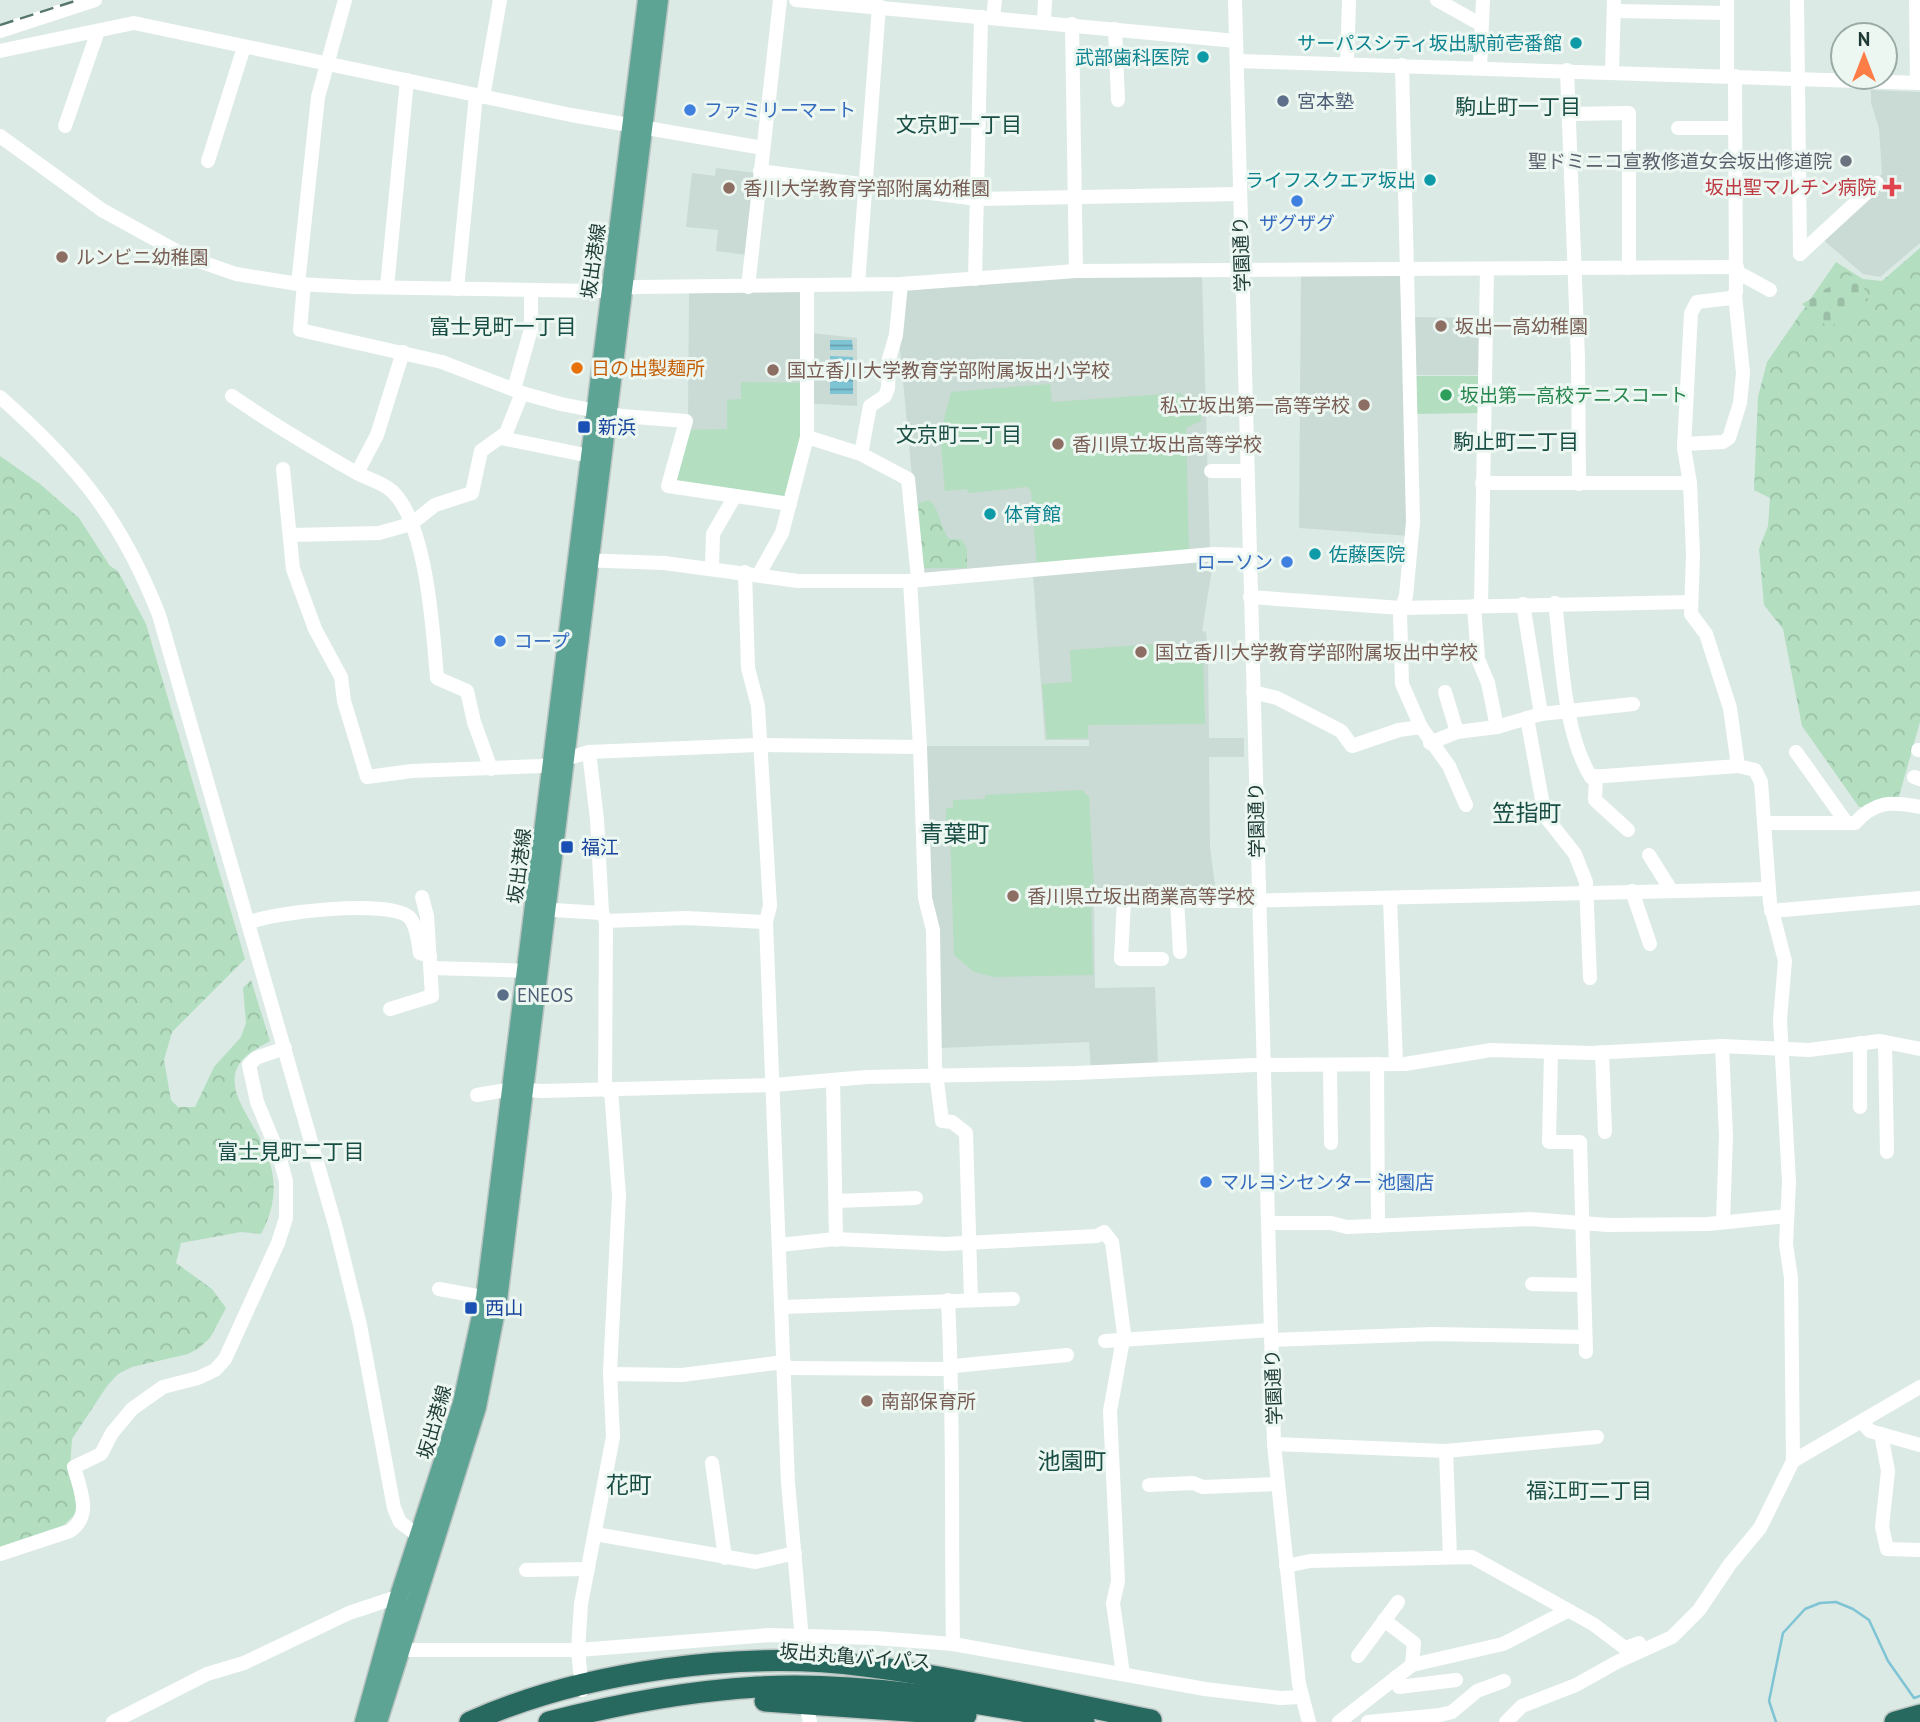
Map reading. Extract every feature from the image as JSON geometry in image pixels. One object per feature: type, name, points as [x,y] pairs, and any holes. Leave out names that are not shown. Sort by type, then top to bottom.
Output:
[{"type":"highway","points":[[470,1722],[536,1697],[582,1687],[716,1665],[772,1662],[863,1665],[945,1678],[1157,1721]]},
{"type":"highway","name":"坂出丸亀バイパス","points":[[506,1722],[604,1694],[703,1678],[762,1673],[891,1678],[1157,1721]]},
{"type":"highway","name":"坂出丸亀バイパス","points":[[549,1722],[649,1699],[772,1687],[877,1691],[1084,1722]]},
{"type":"highway","points":[[590,1721],[687,1706],[779,1701],[1084,1722]]},
{"type":"highway","points":[[1895,1722],[1920,1714]]},
{"type":"main road","name":"坂出港線","points":[[637,126],[646,0]]},
{"type":"main road","name":"坂出港線","points":[[378,1722],[393,1648],[399,1596],[426,1541],[477,1407],[560,761],[602,412],[612,290],[659,0]]},
{"type":"main road","name":"坂出港線","points":[[584,560],[590,456],[602,412]]},
{"type":"main road","name":"坂出港線","points":[[364,1722],[419,1590],[426,1541]]},
{"type":"street","points":[[0,31],[95,0]]},
{"type":"street","points":[[345,0],[318,97],[301,284],[300,330],[443,362],[518,391],[602,412],[686,421],[668,486],[790,504]]},
{"type":"street","points":[[457,289],[479,96],[500,0]]},
{"type":"street","points":[[748,287],[779,0]]},
{"type":"street","points":[[796,0],[875,4],[1236,41]]},
{"type":"street","points":[[975,279],[987,17],[995,0]]},
{"type":"street","points":[[1044,21],[1045,0]]},
{"type":"street","name":"学園通り","points":[[1235,0],[1274,1444],[1301,1697],[1310,1722]]},
{"type":"street","points":[[1347,63],[1349,0]]},
{"type":"street","points":[[1437,0],[1480,24]]},
{"type":"street","points":[[1480,67],[1483,0]]},
{"type":"street","points":[[1797,0],[1800,254],[1877,183]]},
{"type":"street","points":[[1237,61],[1919,83],[1916,0]]},
{"type":"street","points":[[858,284],[875,4]]},
{"type":"street","points":[[1612,71],[1614,5],[1727,7],[1735,128],[1735,295],[1744,373],[1740,402],[1729,438],[1723,442],[1684,444]]},
{"type":"street","points":[[0,51],[134,23],[479,96],[763,148]]},
{"type":"street","points":[[1072,24],[1076,271]]},
{"type":"street","points":[[1115,29],[1118,100]]},
{"type":"street","points":[[65,126],[97,31]]},
{"type":"street","points":[[208,161],[244,47]]},
{"type":"street","points":[[1402,65],[1413,523],[1406,596],[1401,608],[1402,684],[1421,727],[1449,766],[1466,805]]},
{"type":"street","points":[[1567,70],[1578,359],[1579,484]]},
{"type":"street","points":[[387,287],[407,80]]},
{"type":"street","points":[[1568,114],[1629,113],[1629,268]]},
{"type":"street","points":[[1678,128],[1735,128]]},
{"type":"street","points":[[0,136],[102,210],[187,257],[236,274],[301,284],[612,290],[901,284],[1076,271],[1629,268],[1737,270],[1770,290]]},
{"type":"street","points":[[760,171],[977,199],[1240,194]]},
{"type":"street","points":[[1487,269],[1478,659],[1488,683],[1497,727]]},
{"type":"street","points":[[861,454],[870,406],[885,396],[888,388],[889,359],[896,335],[901,284]]},
{"type":"street","points":[[803,1651],[788,1483],[766,922],[770,906],[758,745],[758,706],[747,668],[752,573],[774,552],[790,504],[807,437],[807,286]]},
{"type":"street","points":[[290,535],[379,533],[411,524],[435,505],[472,493],[481,451],[501,438],[514,417],[531,329],[531,290]]},
{"type":"street","points":[[1735,295],[1693,305],[1684,444],[1690,483],[1691,614],[1706,634],[1730,708],[1738,766]]},
{"type":"street","points":[[357,473],[377,435],[403,352]]},
{"type":"street","points":[[232,396],[357,473],[393,491],[411,524],[430,596],[437,678],[467,691],[491,769]]},
{"type":"street","points":[[4,404],[57,448],[106,508],[144,578],[159,615],[337,1228],[360,1325],[394,1508],[400,1522],[426,1541]]},
{"type":"street","points":[[807,437],[861,454],[908,479],[915,580],[925,898],[933,930],[935,1076],[942,1121],[952,1122],[966,1133],[971,1300]]},
{"type":"street","points":[[501,438],[590,456]]},
{"type":"street","points":[[283,470],[293,569],[315,629],[341,677],[344,701],[368,776],[412,771],[491,769],[560,761],[589,752],[758,745],[920,747]]},
{"type":"street","points":[[1211,471],[1247,471]]},
{"type":"street","points":[[1482,483],[1690,483]]},
{"type":"street","points":[[712,567],[713,534],[735,496]]},
{"type":"street","points":[[584,560],[712,567],[798,581],[960,578],[1213,554],[1249,555]]},
{"type":"street","points":[[1250,597],[1401,608],[1692,602]]},
{"type":"street","points":[[1506,1722],[1522,1706],[1576,1685],[1672,1637],[1699,1610],[1730,1563],[1760,1528],[1781,1491],[1793,1461],[1791,1278],[1786,1244],[1788,1182],[1780,1009],[1785,961],[1771,911],[1759,774],[1751,768],[1738,766],[1591,776],[1580,759],[1571,731],[1555,603]]},
{"type":"street","points":[[1523,604],[1545,816],[1575,854],[1587,892],[1590,978]]},
{"type":"street","points":[[1253,692],[1278,698],[1341,731],[1352,746],[1399,730],[1421,727]]},
{"type":"street","points":[[1445,692],[1457,732]]},
{"type":"street","points":[[1430,743],[1457,732],[1497,727],[1534,716],[1633,704]]},
{"type":"street","points":[[582,1687],[578,1650],[580,1604],[613,1437],[610,1374],[619,1196],[608,1090],[604,917],[589,752]]},
{"type":"street","points":[[1796,752],[1846,822]]},
{"type":"street","points":[[1596,776],[1595,800],[1628,830]]},
{"type":"street","points":[[1764,823],[1855,823],[1868,809],[1878,804],[1920,807]]},
{"type":"street","points":[[1649,855],[1671,890]]},
{"type":"street","points":[[1162,959],[1121,960],[1124,900],[1390,898],[1768,889]]},
{"type":"street","points":[[1632,891],[1650,944]]},
{"type":"street","points":[[390,1009],[432,996],[426,906],[422,897]]},
{"type":"street","points":[[1390,898],[1396,1064]]},
{"type":"street","points":[[1771,911],[1920,898]]},
{"type":"street","points":[[1177,900],[1180,952]]},
{"type":"street","points":[[248,923],[345,907],[396,912],[409,917],[414,924],[420,953],[431,962],[534,971]]},
{"type":"street","points":[[541,910],[604,917],[766,922]]},
{"type":"street","points":[[477,1095],[519,1089],[608,1090],[1263,1065],[1396,1064],[1429,1062],[1475,1051],[1602,1052],[1722,1046],[1836,1049],[1860,1043],[1885,1042],[1920,1049]]},
{"type":"street","points":[[1885,1042],[1887,1152]]},
{"type":"street","points":[[1860,1043],[1860,1107]]},
{"type":"street","points":[[1722,1046],[1726,1136],[1723,1222]]},
{"type":"street","points":[[0,1554],[70,1531],[79,1525],[85,1507],[74,1468],[101,1454],[116,1427],[132,1409],[163,1387],[198,1378],[215,1370],[225,1359],[278,1243],[286,1218],[286,1181],[279,1155],[257,1102],[249,1065],[256,1058],[285,1048]]},
{"type":"street","points":[[1602,1052],[1606,1088],[1605,1132]]},
{"type":"street","points":[[1551,1053],[1549,1142],[1580,1142],[1586,1352]]},
{"type":"street","points":[[1377,1064],[1378,1226]]},
{"type":"street","points":[[1330,1065],[1331,1143]]},
{"type":"street","points":[[833,1080],[836,1240]]},
{"type":"street","points":[[836,1201],[916,1198]]},
{"type":"street","points":[[1268,1223],[1378,1226],[1528,1219],[1581,1223],[1723,1222],[1787,1216]]},
{"type":"street","points":[[780,1245],[836,1240],[945,1244],[969,1240],[1097,1236],[1104,1232],[1112,1242],[1123,1340],[1110,1411],[1118,1581],[1113,1603],[1123,1674]]},
{"type":"street","points":[[1532,1284],[1582,1285]]},
{"type":"street","points":[[439,1289],[492,1299]]},
{"type":"street","points":[[948,1300],[954,1444],[951,1509],[953,1644]]},
{"type":"street","points":[[782,1307],[1013,1300]]},
{"type":"street","points":[[1105,1341],[1271,1335],[1585,1337]]},
{"type":"street","points":[[610,1374],[682,1375],[784,1365],[950,1367],[1067,1355]]},
{"type":"street","points":[[1793,1461],[1920,1387]]},
{"type":"street","points":[[1862,1422],[1870,1431],[1920,1446]]},
{"type":"street","points":[[1881,1434],[1888,1471],[1882,1527],[1887,1549],[1920,1550]]},
{"type":"street","points":[[1274,1444],[1446,1451],[1597,1437]]},
{"type":"street","points":[[1446,1451],[1450,1557]]},
{"type":"street","points":[[712,1463],[725,1558]]},
{"type":"street","points":[[1149,1485],[1193,1483],[1203,1487],[1278,1484]]},
{"type":"street","points":[[595,1534],[757,1562],[795,1553]]},
{"type":"street","points":[[1286,1566],[1310,1561],[1472,1557],[1593,1625],[1625,1648],[1664,1634],[1672,1637]]},
{"type":"street","points":[[526,1570],[588,1569]]},
{"type":"street","points":[[113,1722],[207,1674],[244,1663],[349,1613],[419,1590]]},
{"type":"street","points":[[1358,1656],[1398,1602]]},
{"type":"street","points":[[1339,1722],[1412,1665],[1503,1644],[1567,1611]]},
{"type":"street","points":[[1384,1620],[1414,1643],[1412,1665]]},
{"type":"street","points":[[393,1648],[578,1650],[802,1635],[953,1644],[1205,1689],[1280,1698],[1301,1697]]},
{"type":"street","points":[[1396,1676],[1399,1688],[1456,1680]]},
{"type":"street","points":[[1368,1722],[1452,1712],[1477,1691],[1504,1681]]},
{"type":"shaded area","name":"坂出聖マルチン病院","points":[[1871,91],[1920,92],[1920,243],[1880,277],[1863,274],[1821,238],[1872,181],[1882,174],[1879,128],[1871,103]]},
{"type":"shaded area","points":[[716,168],[757,173],[747,255],[716,251],[718,230],[686,227],[692,173],[715,176]]},
{"type":"shaded area","points":[[1301,273],[1400,273],[1410,536],[1299,528]]},
{"type":"shaded area","name":"香川県立坂出高等学校","points":[[1202,275],[1210,551],[976,572],[921,573],[899,338],[904,290],[1078,276]]},
{"type":"shaded area","name":"国立香川大学教育学部附属坂出小学校","points":[[801,291],[803,332],[857,338],[857,406],[804,403],[674,484],[688,419],[689,293]]},
{"type":"shaded area","points":[[1411,317],[1481,318],[1481,375],[1412,375]]},
{"type":"shaded area","name":"香川県立坂出商業高等学校","points":[[1214,557],[1202,631],[1206,632],[1207,641],[1243,647],[1243,657],[1208,658],[1209,738],[1244,738],[1244,757],[1209,757],[1210,847],[1216,894],[1099,895],[1094,899],[1095,988],[1155,987],[1158,1064],[1091,1069],[1089,1042],[940,1048],[928,897],[924,746],[1089,746],[1089,740],[1045,740],[1033,575]]},
{"type":"green space","points":[[1920,248],[1920,722],[1896,807],[1859,807],[1802,726],[1783,629],[1764,605],[1759,549],[1768,526],[1770,498],[1754,490],[1758,397],[1767,362],[1836,262],[1863,279],[1882,281]]},
{"type":"green space","points":[[1850,275],[1864,288],[1868,300],[1829,328],[1802,304]]},
{"type":"green space","name":"坂出第一高校テニスコート","points":[[1412,376],[1480,376],[1480,413],[1412,414]]},
{"type":"green space","points":[[741,382],[803,383],[803,438],[788,499],[674,484],[685,430],[727,429],[727,400],[741,399]]},
{"type":"green space","points":[[1050,384],[1052,402],[1180,393],[1201,412],[1201,421],[1186,428],[1189,553],[1037,567],[1031,491],[1027,487],[968,493],[967,489],[945,491],[940,436],[951,392]]},
{"type":"green space","points":[[0,456],[40,484],[79,518],[110,566],[118,571],[146,624],[245,959],[172,1032],[164,1060],[171,1100],[178,1107],[195,1107],[214,1067],[241,1037],[246,1023],[243,988],[251,980],[270,1041],[243,1059],[237,1068],[235,1084],[239,1101],[268,1157],[273,1180],[272,1205],[261,1234],[241,1232],[181,1243],[176,1263],[212,1289],[226,1308],[210,1338],[188,1354],[132,1367],[118,1374],[72,1439],[70,1468],[77,1512],[64,1525],[0,1547]]},
{"type":"green space","points":[[929,500],[936,508],[949,539],[962,540],[967,549],[967,568],[922,568],[916,504]]},
{"type":"green space","points":[[1168,643],[1203,655],[1205,724],[1088,725],[1088,738],[1047,739],[1042,684],[1072,682],[1070,650]]},
{"type":"green space","points":[[1082,790],[1089,797],[1094,891],[1091,898],[1093,975],[994,977],[974,972],[954,955],[950,830],[946,828],[946,808],[953,808],[953,800],[985,799],[985,795]]},
{"type":"water","points":[[830,340],[852,340],[853,350],[830,350]]},
{"type":"water","points":[[830,356],[853,357],[853,394],[830,394]]},
{"type":"waterway","points":[[1776,1722],[1769,1701],[1783,1633],[1805,1609],[1820,1603],[1836,1602],[1869,1620],[1888,1661],[1914,1698],[1920,1696]]},
{"type":"railway","points":[[0,25],[78,0]]},
{"type":"place","name":"サーパスシティ坂出駅前壱番館","points":[[1576,43]]},
{"type":"place","name":"武部歯科医院","points":[[1203,57]]},
{"type":"place","name":"宮本塾","points":[[1283,101]]},
{"type":"place","name":"ファミリーマート","points":[[690,110]]},
{"type":"place","name":"聖ドミニコ宣教修道女会坂出修道院","points":[[1846,161]]},
{"type":"place","name":"ライフスクエア坂出","points":[[1430,180]]},
{"type":"place","name":"坂出聖マルチン病院","points":[[1892,187]]},
{"type":"place","name":"香川大学教育学部附属幼稚園","points":[[729,188]]},
{"type":"place","name":"ザグザグ","points":[[1297,201]]},
{"type":"place","name":"ルンビニ幼稚園","points":[[62,257]]},
{"type":"place","name":"坂出一高幼稚園","points":[[1441,326]]},
{"type":"place","name":"日の出製麺所","points":[[577,368]]},
{"type":"place","name":"国立香川大学教育学部附属坂出小学校","points":[[773,370]]},
{"type":"place","name":"坂出第一高校テニスコート","points":[[1446,395]]},
{"type":"place","name":"私立坂出第一高等学校","points":[[1364,405]]},
{"type":"place","name":"新浜","points":[[584,427]]},
{"type":"place","name":"香川県立坂出高等学校","points":[[1058,444]]},
{"type":"place","name":"体育館","points":[[990,514]]},
{"type":"place","name":"佐藤医院","points":[[1315,554]]},
{"type":"place","name":"ローソン","points":[[1287,562]]},
{"type":"place","name":"コープ","points":[[500,641]]},
{"type":"place","name":"国立香川大学教育学部附属坂出中学校","points":[[1141,652]]},
{"type":"place","name":"福江","points":[[567,847]]},
{"type":"place","name":"香川県立坂出商業高等学校","points":[[1013,896]]},
{"type":"place","name":"ENEOS","points":[[503,995]]},
{"type":"place","name":"マルヨシセンター 池園店","points":[[1206,1182]]},
{"type":"place","name":"西山","points":[[471,1308]]},
{"type":"place","name":"南部保育所","points":[[867,1401]]},
{"type":"district","name":"駒止町一丁目","points":[[1518,107]]},
{"type":"district","name":"文京町一丁目","points":[[959,125]]},
{"type":"district","name":"富士見町一丁目","points":[[503,327]]},
{"type":"district","name":"文京町二丁目","points":[[959,435]]},
{"type":"district","name":"駒止町二丁目","points":[[1516,442]]},
{"type":"district","name":"笠指町","points":[[1527,813]]},
{"type":"district","name":"青葉町","points":[[955,834]]},
{"type":"district","name":"富士見町二丁目","points":[[291,1152]]},
{"type":"district","name":"池園町","points":[[1072,1461]]},
{"type":"district","name":"花町","points":[[629,1485]]},
{"type":"district","name":"福江町二丁目","points":[[1589,1491]]}]
